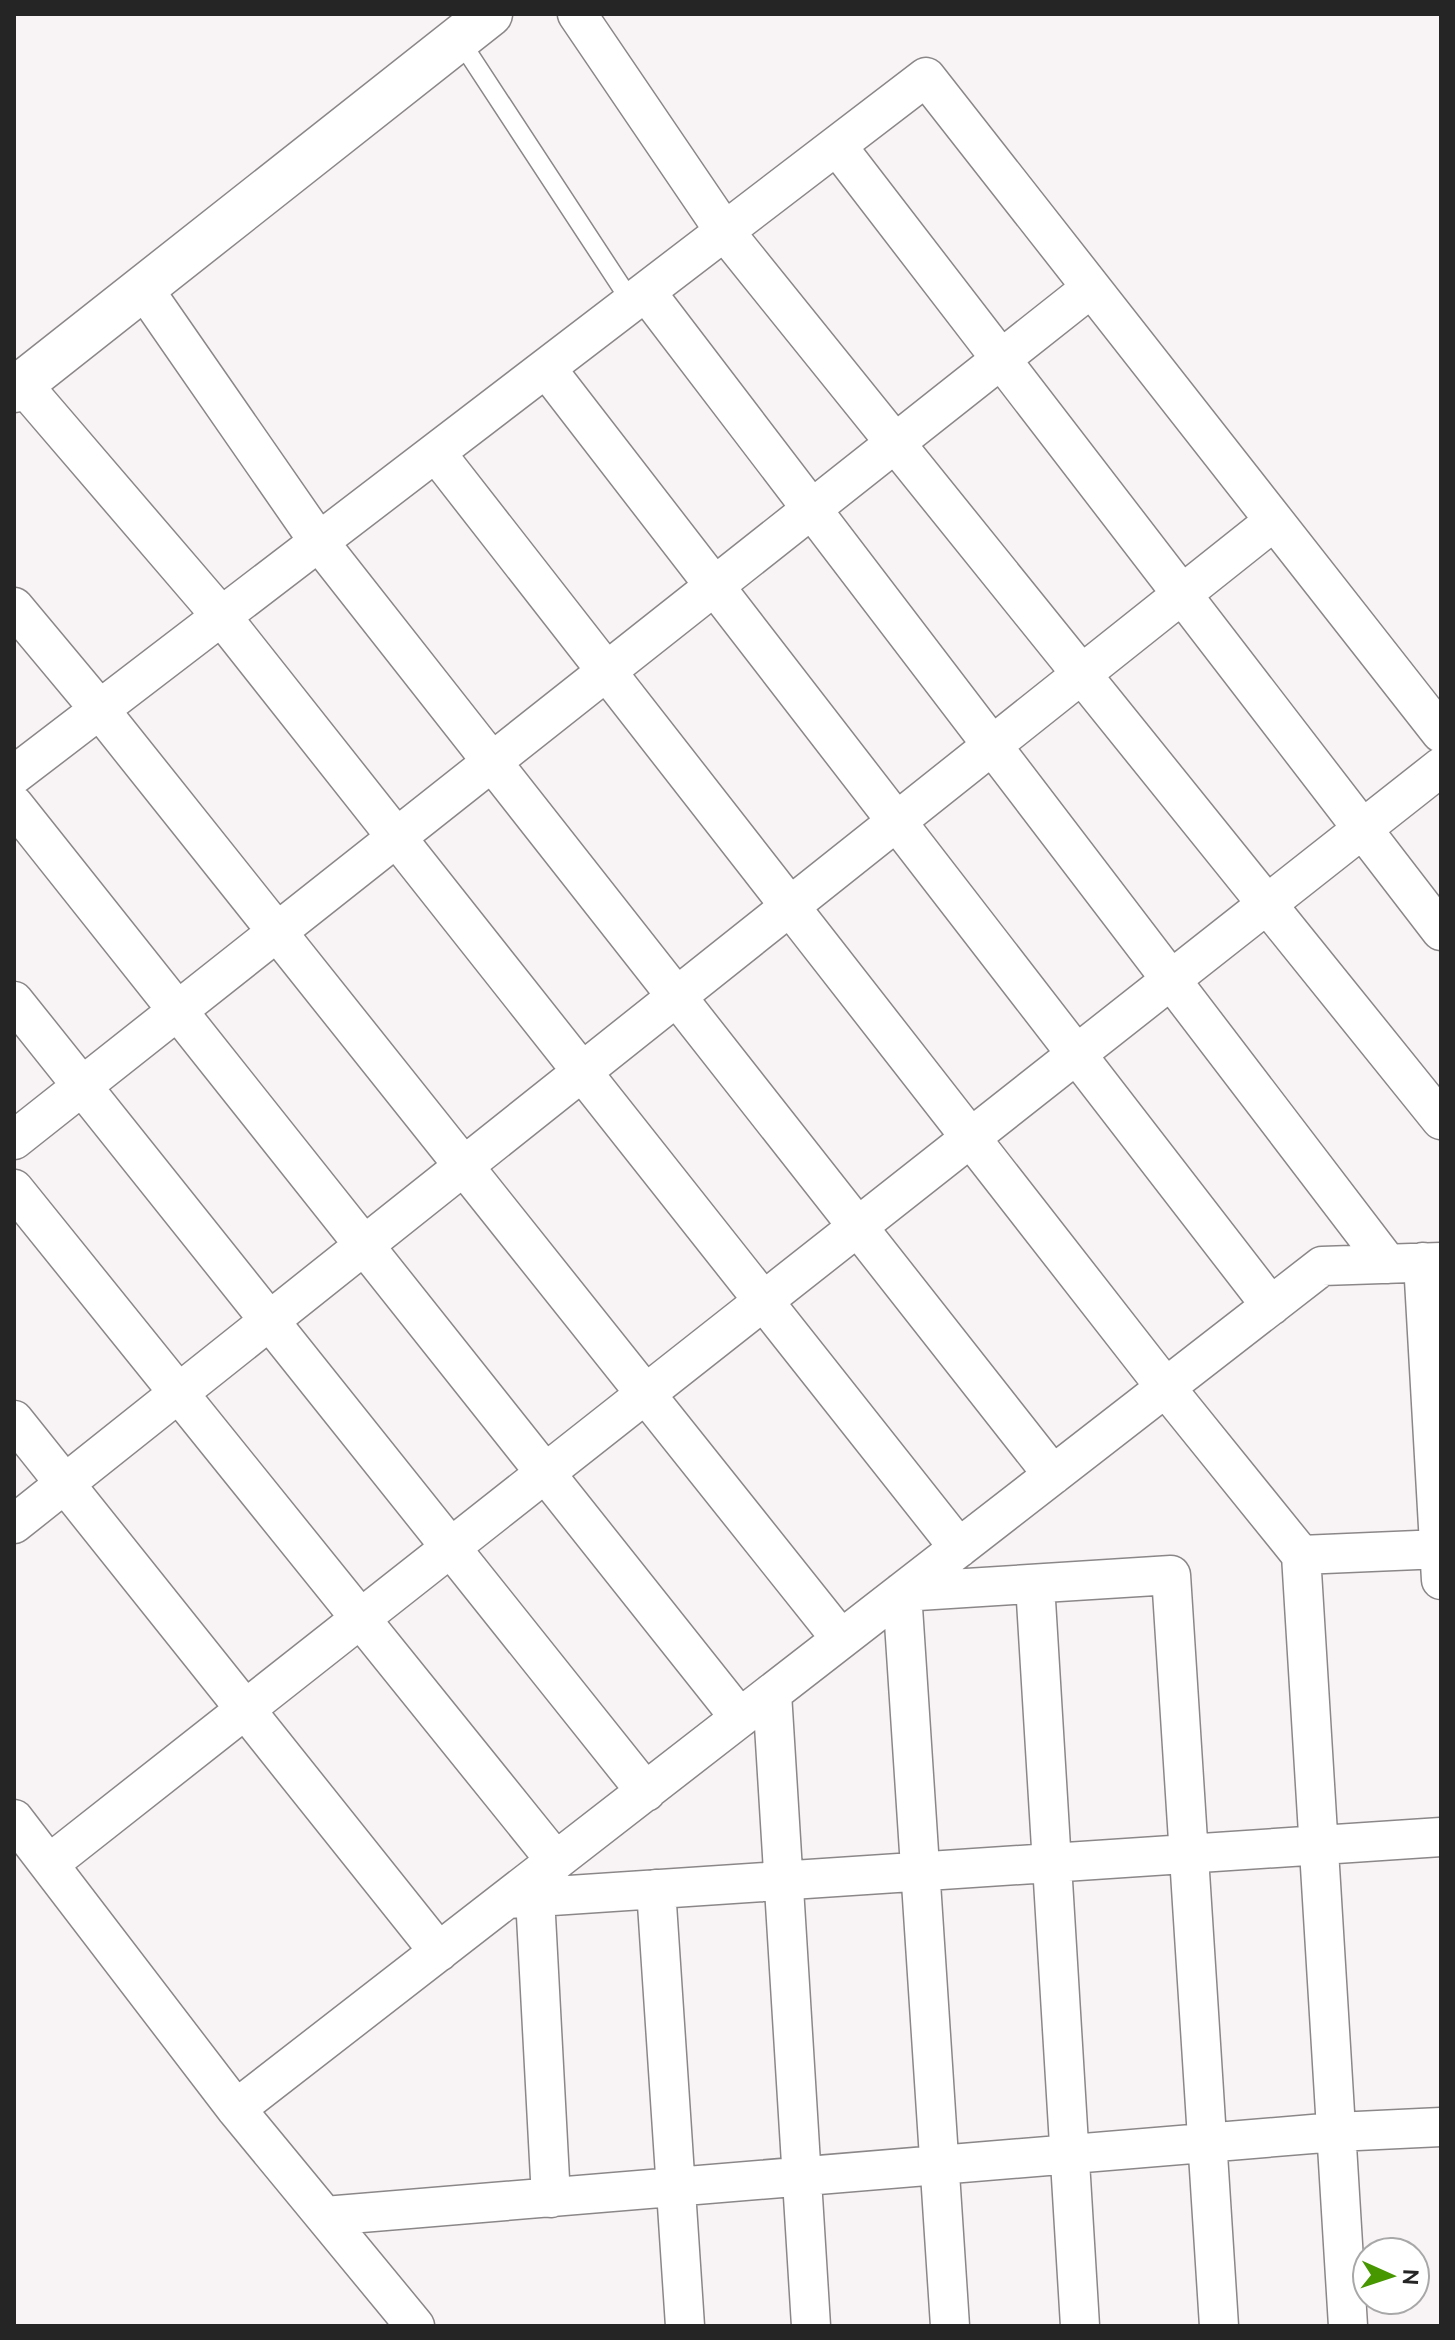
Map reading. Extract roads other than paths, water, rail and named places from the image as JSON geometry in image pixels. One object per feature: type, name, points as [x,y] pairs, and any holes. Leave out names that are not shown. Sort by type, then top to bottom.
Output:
[{"type":"street","points":[[577,14],[725,232],[1441,1120]]},
{"type":"street","points":[[475,26],[18,387],[222,617],[959,1548]]},
{"type":"street","points":[[14,775],[926,77],[1441,733]]},
{"type":"street","points":[[837,146],[1441,931]]},
{"type":"street","points":[[143,288],[319,542],[1053,1475]]},
{"type":"street","points":[[14,1140],[1091,288]]},
{"type":"street","points":[[639,297],[812,509],[1171,979],[1417,1263],[1440,1559],[1301,1555]]},
{"type":"street","points":[[546,368],[1271,1306]]},
{"type":"street","points":[[436,453],[1166,1388],[1301,1555],[1348,2326]]},
{"type":"street","points":[[14,1524],[1274,521]]},
{"type":"street","points":[[14,607],[100,710],[841,1639]]},
{"type":"street","points":[[49,1864],[1441,767]]},
{"type":"street","points":[[14,805],[740,1718]]},
{"type":"street","points":[[14,1001],[646,1792]]},
{"type":"street","points":[[14,1189],[556,1861]]},
{"type":"street","points":[[236,2109],[439,1952],[521,1898],[556,1861],[1322,1266],[1417,1263]]},
{"type":"street","points":[[14,1420],[439,1952]]},
{"type":"street","points":[[902,1592],[1171,1575],[1219,2326]]},
{"type":"street","points":[[1035,1584],[1080,2326]]},
{"type":"street","points":[[902,1592],[950,2326]]},
{"type":"street","points":[[772,1693],[811,2326]]},
{"type":"street","points":[[14,1819],[236,2109],[415,2326]]},
{"type":"street","points":[[521,1898],[1319,1842],[1441,1837]]},
{"type":"street","points":[[656,1889],[685,2326]]},
{"type":"street","points":[[521,1898],[551,2198]]},
{"type":"street","points":[[325,2216],[1336,2132],[1441,2127]]},
{"type":"lane","points":[[475,26],[639,297]]}]
